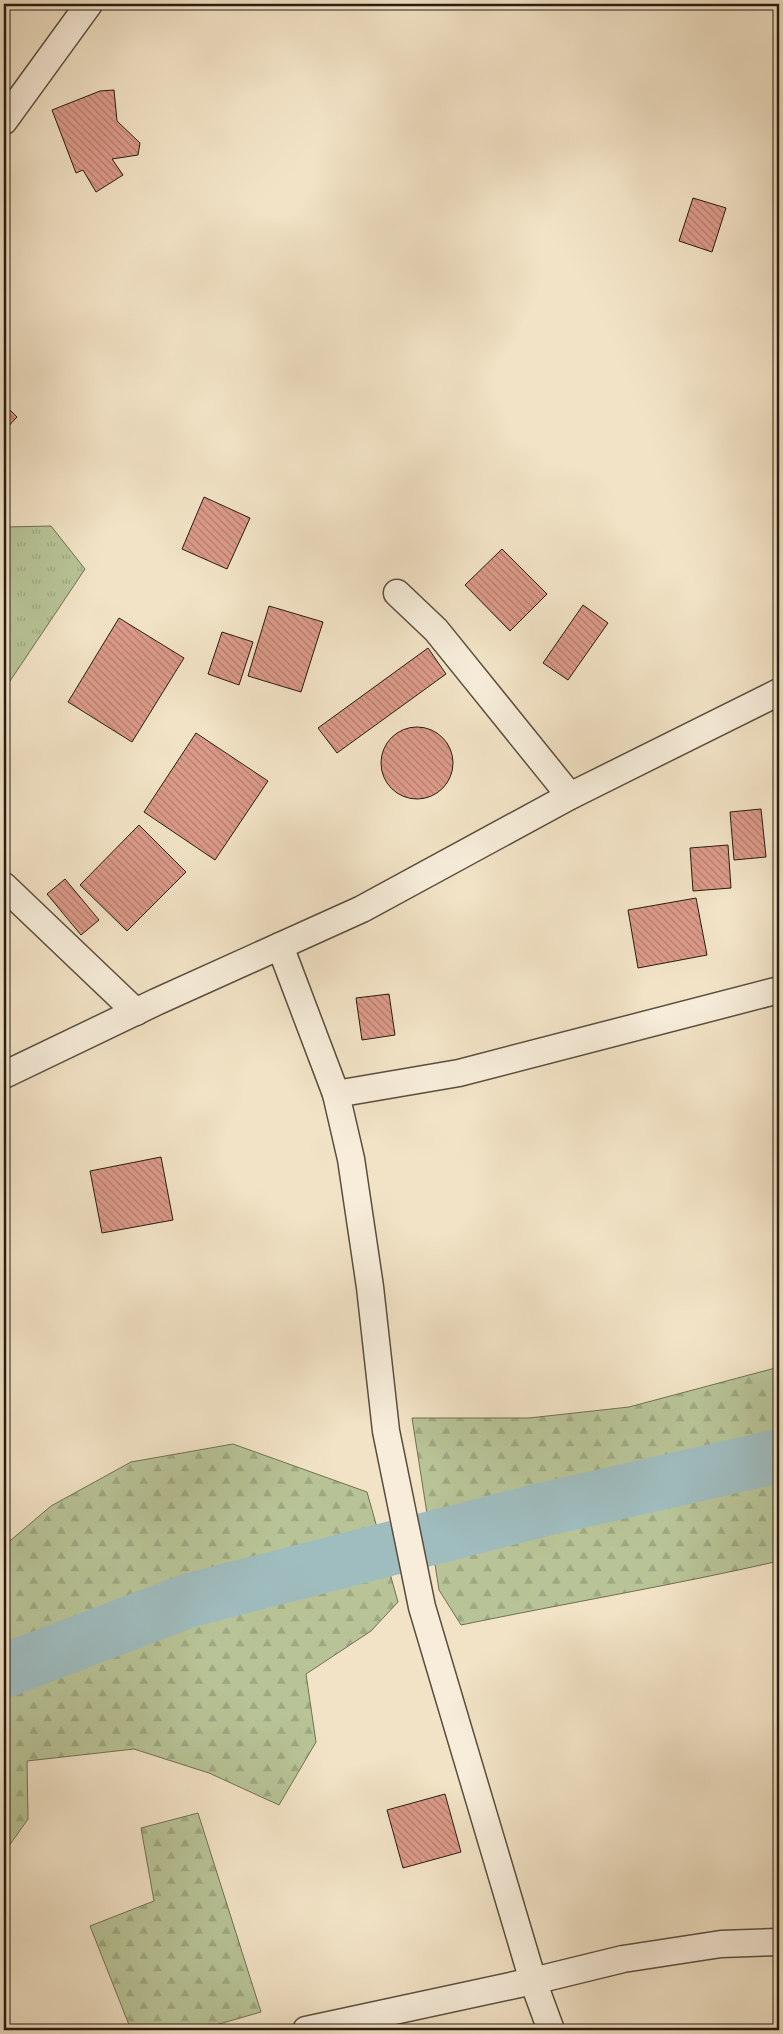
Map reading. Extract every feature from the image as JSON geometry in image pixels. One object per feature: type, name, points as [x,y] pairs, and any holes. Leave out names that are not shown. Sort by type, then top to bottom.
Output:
[{"type":"street","points":[[4,121],[89,4]]},
{"type":"street","points":[[397,593],[436,630],[570,796]]},
{"type":"street","points":[[4,1075],[136,1012],[362,909],[570,796],[779,692]]},
{"type":"street","points":[[4,886],[136,1012]]},
{"type":"street","points":[[280,946],[336,1094],[351,1158],[369,1277],[386,1431],[422,1607],[533,1981],[551,2030]]},
{"type":"street","points":[[336,1094],[459,1074],[779,990]]},
{"type":"street","points":[[306,2030],[533,1981],[624,1959],[721,1944],[779,1942]]},
{"type":"green space","points":[[51,526],[85,569],[4,690],[4,527]]},
{"type":"green space","points":[[779,1367],[779,1561],[461,1625],[439,1590],[412,1418],[529,1418],[629,1407]]},
{"type":"green space","points":[[233,1444],[367,1492],[398,1602],[371,1631],[306,1674],[316,1742],[279,1805],[209,1773],[134,1749],[27,1761],[28,1819],[4,1853],[4,1546],[51,1506],[131,1462]]},
{"type":"green space","points":[[198,1813],[261,2012],[198,2030],[131,2030],[90,1926],[154,1901],[141,1828]]},
{"type":"building","points":[[114,90],[117,121],[140,143],[138,155],[112,159],[123,175],[96,192],[83,170],[76,173],[52,110],[100,91]]},
{"type":"building","points":[[693,198],[726,208],[712,252],[679,241]]},
{"type":"building","points":[[4,404],[17,417],[4,431]]},
{"type":"building","points":[[204,497],[250,518],[227,569],[182,549]]},
{"type":"building","points":[[502,549],[547,594],[510,631],[465,585]]},
{"type":"building","points":[[583,605],[608,623],[568,680],[543,663]]},
{"type":"building","points":[[269,606],[323,622],[301,692],[248,676]]},
{"type":"building","points":[[119,618],[184,658],[132,742],[68,702]]},
{"type":"building","points":[[222,632],[253,642],[239,685],[208,674]]},
{"type":"building","points":[[428,648],[446,674],[337,753],[318,728]]},
{"type":"building","points":[[424,727],[443,737],[451,749],[453,763],[451,777],[443,789],[431,797],[410,799],[391,789],[383,777],[381,756],[391,737],[403,729]]},
{"type":"building","points":[[196,733],[268,781],[215,860],[144,812]]},
{"type":"building","points":[[761,809],[766,857],[734,860],[730,812]]},
{"type":"building","points":[[139,825],[186,872],[127,931],[80,885]]},
{"type":"building","points":[[728,845],[731,888],[693,891],[690,848]]},
{"type":"building","points":[[65,879],[99,920],[81,935],[47,894]]},
{"type":"building","points":[[696,898],[707,955],[638,968],[628,910]]},
{"type":"building","points":[[389,994],[395,1035],[362,1040],[356,998]]},
{"type":"building","points":[[161,1157],[173,1220],[102,1233],[90,1171]]},
{"type":"building","points":[[445,1794],[461,1852],[403,1868],[387,1810]]},
{"type":"waterway","points":[[4,1671],[190,1600],[541,1510],[779,1456]]}]
